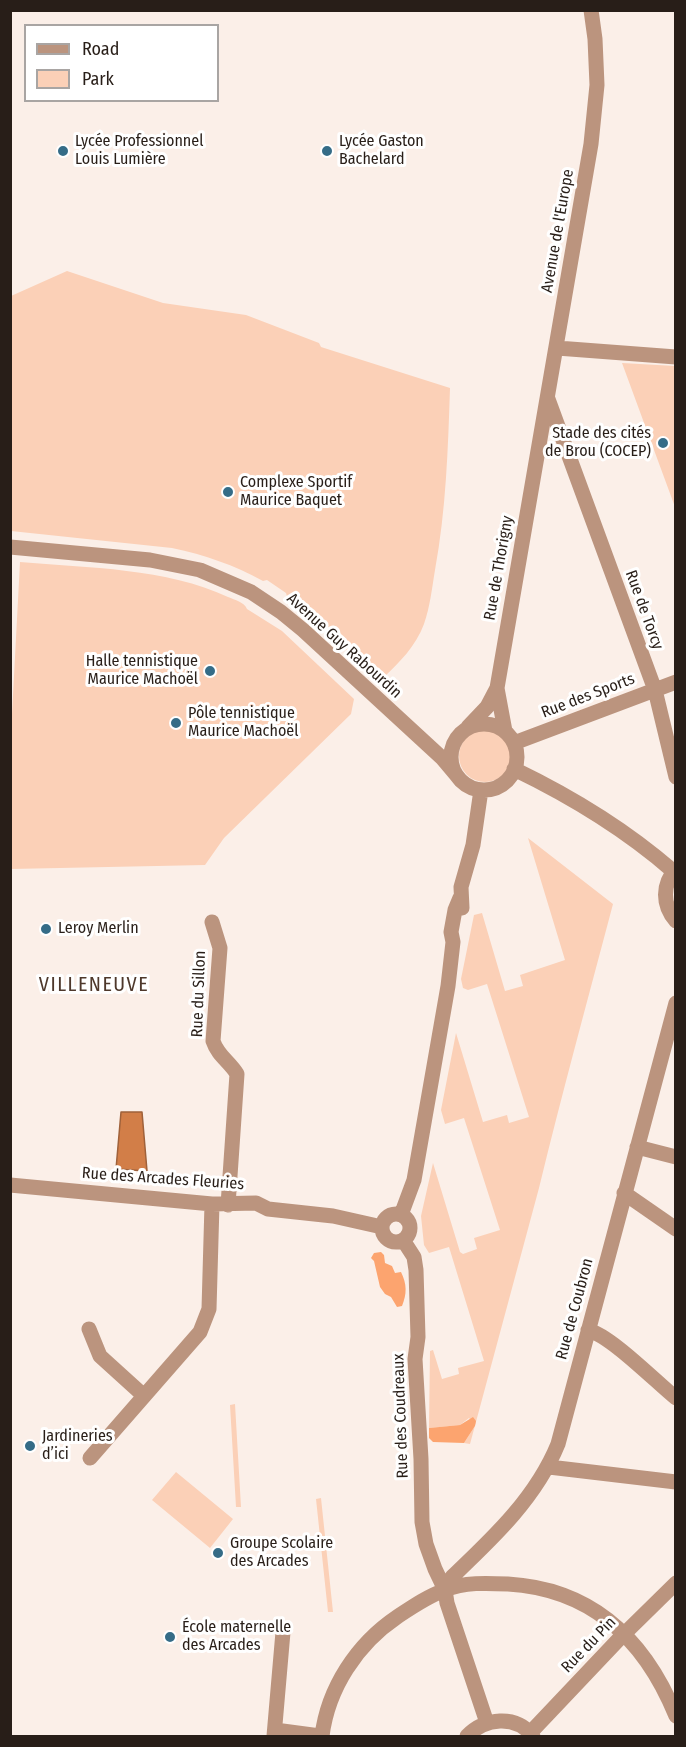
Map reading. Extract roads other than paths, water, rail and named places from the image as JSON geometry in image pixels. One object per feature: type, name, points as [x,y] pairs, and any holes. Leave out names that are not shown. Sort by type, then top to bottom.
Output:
[{"type":"street","name":"Avenue de l'Europe","points":[[537,455],[557,348],[596,106],[597,58],[591,10]]},
{"type":"street","points":[[557,348],[675,357]]},
{"type":"street","name":"Rue de Torcy","points":[[547,397],[563,453]]},
{"type":"street","name":"Rue de Torcy","points":[[544,414],[563,453],[655,690],[675,777]]},
{"type":"street","points":[[537,455],[544,451],[563,453]]},
{"type":"street","name":"Rue de Thorigny","points":[[442,758],[487,707],[497,688],[537,455]]},
{"type":"street","name":"Avenue Guy Rabourdin","points":[[10,547],[171,563],[230,581],[266,601],[303,630],[442,758],[458,777]]},
{"type":"street","name":"Rue des Sports","points":[[509,737],[675,682]]},
{"type":"street","name":"Rue de Thorigny","points":[[497,688],[509,737]]},
{"type":"street","points":[[476,724],[491,724],[509,737],[516,752],[514,769],[501,785],[481,790],[466,785],[458,777],[451,757],[452,747],[463,732],[476,724]]},
{"type":"street","points":[[514,769],[588,809],[674,870],[667,882],[665,895],[667,907],[675,921]]},
{"type":"street","points":[[401,1215],[414,1180],[448,986],[453,942],[451,932],[464,873],[473,845],[481,790]]},
{"type":"street","name":"Rue du Sillon","points":[[212,921],[220,948],[213,1041],[216,1052],[232,1066],[237,1074],[228,1205]]},
{"type":"street","name":"Rue de Coubron","points":[[445,1590],[452,1577],[514,1515],[549,1467],[558,1444],[637,1147],[671,1043],[675,1003]]},
{"type":"street","points":[[637,1147],[675,1157]]},
{"type":"street","name":"Rue des Arcades Fleuries","points":[[10,1185],[212,1204],[256,1203],[268,1209],[333,1215],[382,1227]]},
{"type":"street","points":[[624,1193],[675,1229]]},
{"type":"street","points":[[90,1458],[200,1332],[208,1309],[212,1204]]},
{"type":"street","points":[[401,1215],[410,1225],[409,1233],[404,1240],[395,1242],[386,1239],[382,1227],[389,1216],[401,1215]]},
{"type":"street","name":"Rue des Coudreaux","points":[[404,1240],[415,1261],[416,1275],[418,1337],[415,1359],[422,1522],[426,1544],[445,1590],[447,1603],[487,1723]]},
{"type":"street","points":[[89,1329],[100,1356],[143,1395]]},
{"type":"street","points":[[588,1330],[598,1332],[611,1342],[675,1398]]},
{"type":"street","points":[[549,1467],[675,1482]]},
{"type":"street","points":[[469,1560],[476,1579],[482,1584]]},
{"type":"street","points":[[283,1632],[275,1733],[321,1737],[333,1696],[347,1668],[360,1650],[387,1623],[445,1590],[482,1584],[525,1586],[565,1596],[592,1609],[624,1634],[644,1656],[675,1715]]},
{"type":"street","name":"Rue du Pin","points":[[531,1735],[624,1634],[675,1584]]},
{"type":"street","points":[[467,1737],[487,1723],[510,1722],[521,1726],[531,1735]]},
{"type":"place","name":"Lycée Professionnel Louis Lumière","points":[[63,151]]},
{"type":"place","name":"Lycée Gaston Bachelard","points":[[327,151]]},
{"type":"place","name":"Stade des cités de Brou (COCEP)","points":[[663,443]]},
{"type":"place","name":"Complexe Sportif Maurice Baquet","points":[[228,492]]},
{"type":"place","name":"Halle tennistique Maurice Machoël","points":[[210,671]]},
{"type":"place","name":"Pôle tennistique Maurice Machoël","points":[[176,723]]},
{"type":"place","name":"Leroy Merlin","points":[[46,929]]},
{"type":"place","name":"Jardineries d’ici","points":[[30,1446]]},
{"type":"place","name":"Groupe Scolaire des Arcades","points":[[218,1553]]},
{"type":"place","name":"École maternelle des Arcades","points":[[170,1637]]},
{"type":"district","name":"VILLENEUVE","points":[[94,985]]}]
